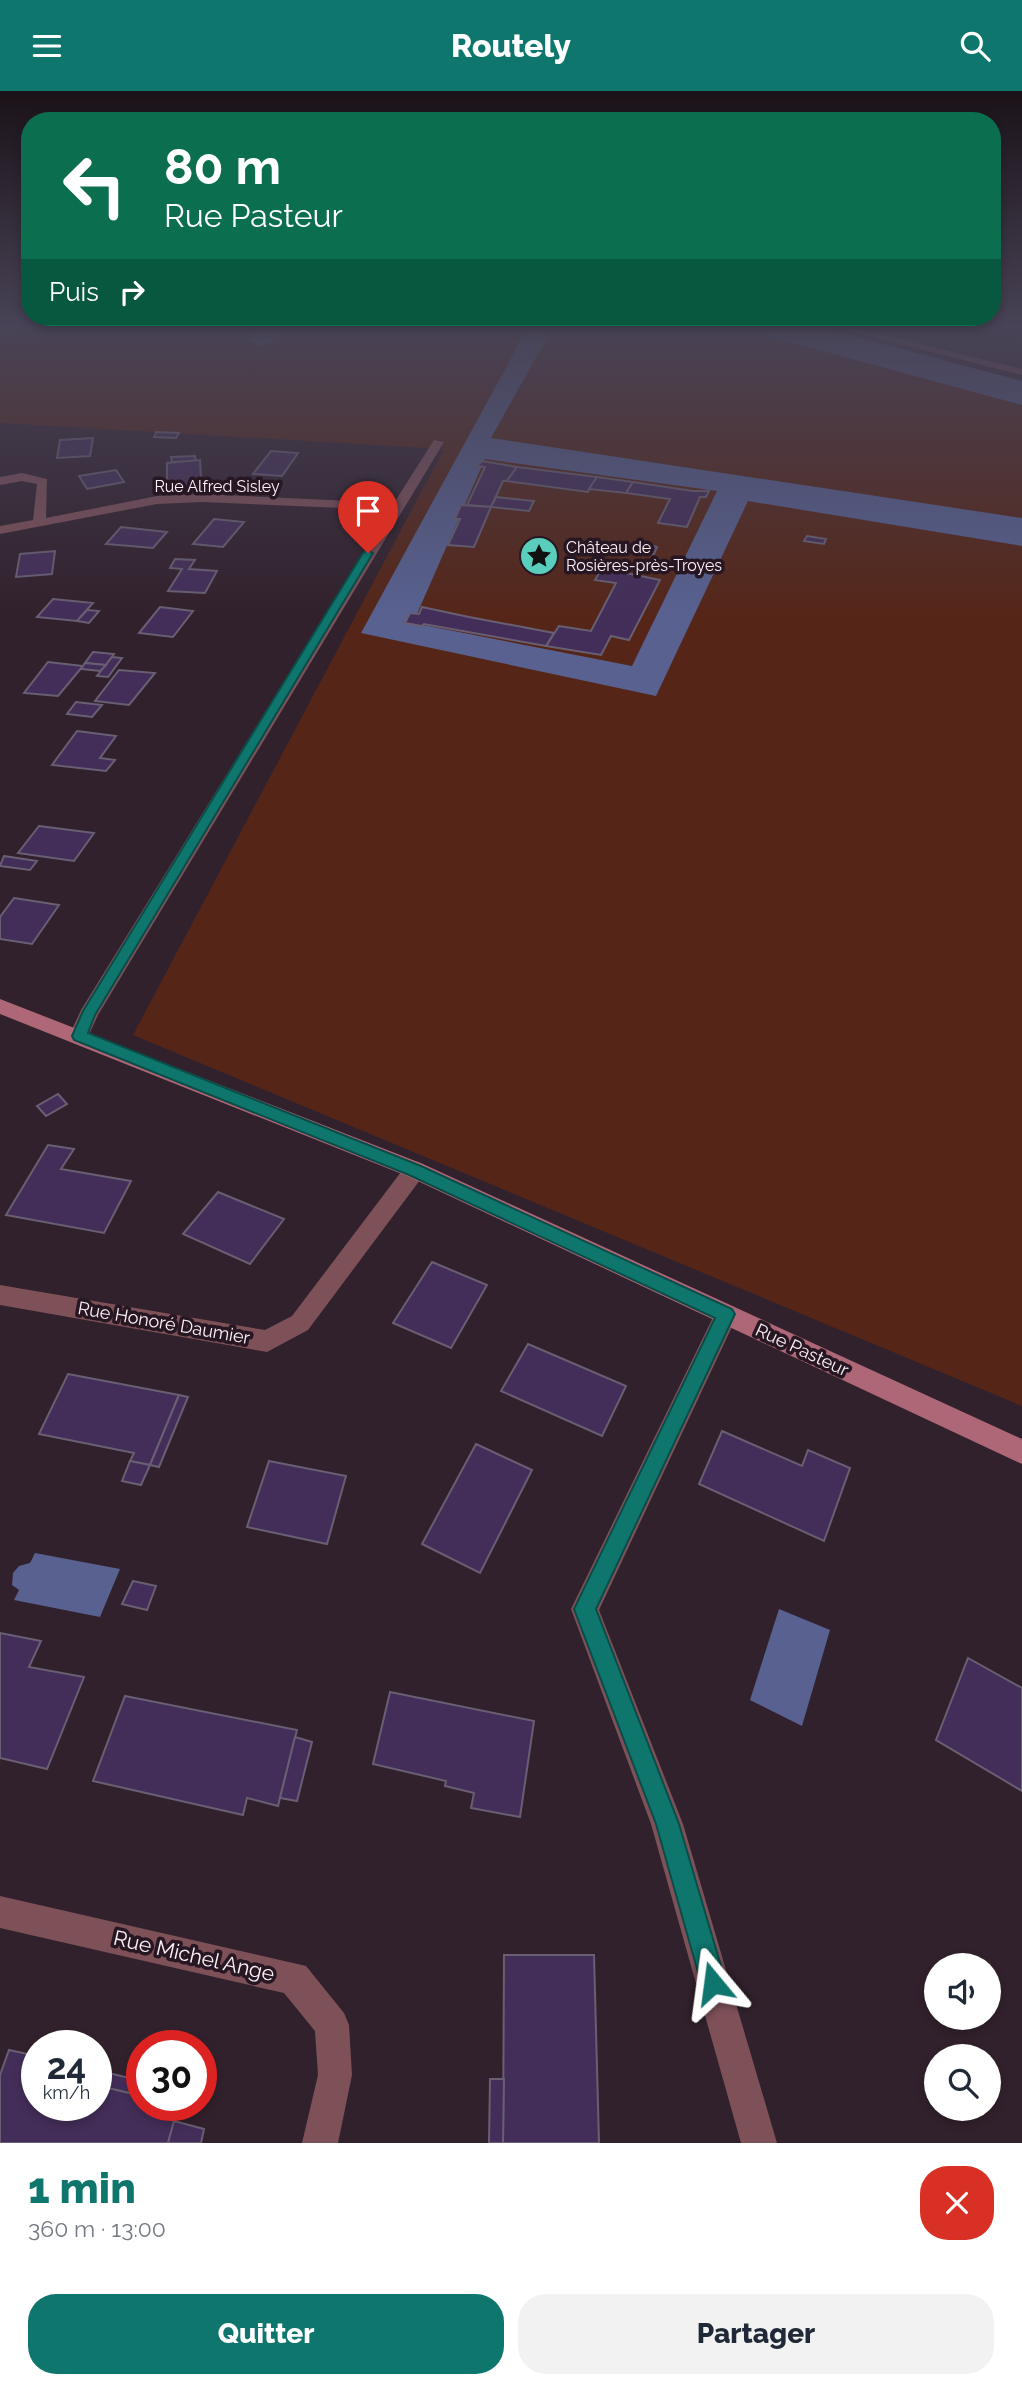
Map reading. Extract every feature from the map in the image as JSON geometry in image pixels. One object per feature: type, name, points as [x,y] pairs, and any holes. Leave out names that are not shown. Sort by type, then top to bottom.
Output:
[{"type":"street","points":[[79,1036],[88,1015],[438,442]]},
{"type":"street","points":[[0,481],[34,477],[43,482],[39,522]]},
{"type":"street","name":"Rue Alfred Sisley","points":[[0,530],[145,502],[202,498],[396,507]]},
{"type":"street","name":"Rue Pasteur","points":[[0,1006],[415,1170],[1022,1451]]},
{"type":"street","name":"Rue Honoré Daumier","points":[[0,1295],[267,1341],[300,1323],[415,1170]]},
{"type":"street","points":[[726,1314],[585,1609],[667,1824],[759,2143]]},
{"type":"street","name":"Rue Michel Ange","points":[[0,1912],[294,1978],[332,2025],[335,2075],[320,2143]]},
{"type":"shaded area","points":[[30,425],[1022,425],[1022,1406],[133,1035],[444,449]]},
{"type":"water","points":[[475,425],[498,425],[491,438],[1022,518],[1022,546],[748,501],[656,696],[361,633]],"holes":[[[485,459],[717,491],[632,666],[413,623]]]},
{"type":"water","points":[[35,1553],[120,1569],[100,1617],[14,1600],[19,1590],[12,1585],[13,1573],[19,1566],[30,1563]]},
{"type":"water","points":[[779,1609],[830,1630],[802,1726],[750,1700]]},
{"type":"building","points":[[156,432],[179,433],[176,438],[154,437]]},
{"type":"building","points":[[93,438],[90,456],[57,458],[60,440]]},
{"type":"building","points":[[271,451],[298,453],[282,476],[253,474]]},
{"type":"building","points":[[195,456],[196,461],[172,462],[171,457]]},
{"type":"building","points":[[200,460],[201,479],[191,479],[191,484],[167,486],[167,463]]},
{"type":"building","points":[[482,461],[517,467],[507,481],[503,481],[491,507],[467,505],[485,467],[477,466]]},
{"type":"building","points":[[517,467],[597,477],[588,492],[507,481]]},
{"type":"building","points":[[116,470],[124,482],[87,489],[79,476]]},
{"type":"building","points":[[597,477],[633,482],[626,493],[589,489]]},
{"type":"building","points":[[633,482],[709,491],[706,497],[700,497],[687,527],[658,523],[670,499],[626,493]]},
{"type":"building","points":[[496,497],[534,501],[529,511],[491,507]]},
{"type":"building","points":[[461,505],[491,507],[474,547],[448,545],[460,519],[455,519]]},
{"type":"building","points":[[214,519],[244,522],[223,547],[193,544]]},
{"type":"building","points":[[121,527],[167,532],[153,548],[106,544]]},
{"type":"building","points":[[807,536],[826,539],[824,544],[804,541]]},
{"type":"building","points":[[642,542],[657,547],[654,554],[636,555],[629,549],[632,544]]},
{"type":"building","points":[[55,551],[52,574],[16,577],[20,554]]},
{"type":"building","points":[[175,559],[195,560],[189,569],[217,571],[205,593],[168,591],[182,569],[170,568]]},
{"type":"building","points":[[602,568],[660,580],[629,640],[611,636],[601,655],[546,646],[559,626],[591,631],[616,583],[595,580]]},
{"type":"building","points":[[53,599],[93,603],[77,621],[37,617]]},
{"type":"building","points":[[160,607],[193,611],[173,637],[139,633]]},
{"type":"building","points":[[422,607],[554,633],[546,646],[405,623],[410,613],[419,614]]},
{"type":"building","points":[[87,610],[99,611],[89,623],[77,621]]},
{"type":"building","points":[[93,652],[114,654],[106,665],[85,663]]},
{"type":"building","points":[[112,657],[122,658],[108,677],[97,676]]},
{"type":"building","points":[[48,662],[83,666],[58,696],[24,693]]},
{"type":"building","points":[[85,663],[106,665],[100,671],[81,669]]},
{"type":"building","points":[[119,670],[155,673],[129,705],[95,701]]},
{"type":"building","points":[[76,702],[102,705],[92,717],[67,714]]},
{"type":"building","points":[[77,731],[116,736],[100,758],[115,760],[106,771],[52,765]]},
{"type":"building","points":[[39,826],[94,833],[74,861],[18,853]]},
{"type":"building","points":[[4,856],[37,861],[30,870],[0,866]]},
{"type":"building","points":[[14,898],[59,905],[32,944],[0,939],[0,917]]},
{"type":"building","points":[[58,1094],[67,1104],[46,1116],[37,1106]]},
{"type":"building","points":[[48,1145],[74,1149],[61,1169],[131,1181],[104,1233],[6,1215]]},
{"type":"building","points":[[218,1192],[284,1219],[250,1264],[183,1234]]},
{"type":"building","points":[[432,1262],[487,1285],[451,1348],[393,1323]]},
{"type":"building","points":[[528,1344],[626,1386],[602,1436],[501,1391]]},
{"type":"building","points":[[68,1374],[179,1395],[150,1465],[130,1461],[134,1453],[39,1434]]},
{"type":"building","points":[[179,1395],[188,1397],[159,1467],[150,1465]]},
{"type":"building","points":[[722,1431],[802,1466],[808,1450],[850,1468],[824,1541],[699,1484]]},
{"type":"building","points":[[476,1444],[532,1470],[480,1573],[422,1544]]},
{"type":"building","points":[[130,1461],[150,1465],[141,1485],[122,1481]]},
{"type":"building","points":[[269,1461],[346,1476],[327,1544],[247,1527]]},
{"type":"building","points":[[133,1581],[156,1586],[147,1610],[122,1604]]},
{"type":"building","points":[[0,1633],[41,1641],[29,1667],[84,1677],[47,1769],[0,1758]]},
{"type":"building","points":[[968,1658],[1022,1688],[1022,1791],[936,1740]]},
{"type":"building","points":[[390,1692],[534,1721],[520,1817],[471,1808],[474,1793],[445,1786],[446,1781],[373,1764]]},
{"type":"building","points":[[125,1696],[297,1730],[278,1806],[247,1798],[243,1815],[93,1781]]},
{"type":"building","points":[[295,1737],[312,1742],[297,1801],[280,1798]]},
{"type":"building","points":[[504,1955],[594,1955],[599,2143],[503,2143]]},
{"type":"building","points":[[9,2050],[21,2053],[21,2121],[112,2121],[112,2089],[126,2092],[126,2121],[174,2121],[168,2143],[0,2143],[0,2075]]},
{"type":"building","points":[[112,2074],[126,2077],[126,2092],[112,2089]]},
{"type":"building","points":[[490,2079],[504,2079],[503,2143],[489,2143]]},
{"type":"building","points":[[174,2121],[204,2129],[201,2143],[168,2143]]},
{"type":"place","name":"Château de Rosières-près-Troyes","points":[[539,556]]},
{"type":"route","points":[[368,553],[88,1015],[79,1036],[415,1170],[726,1314],[585,1609],[667,1824],[713,1983]]}]
